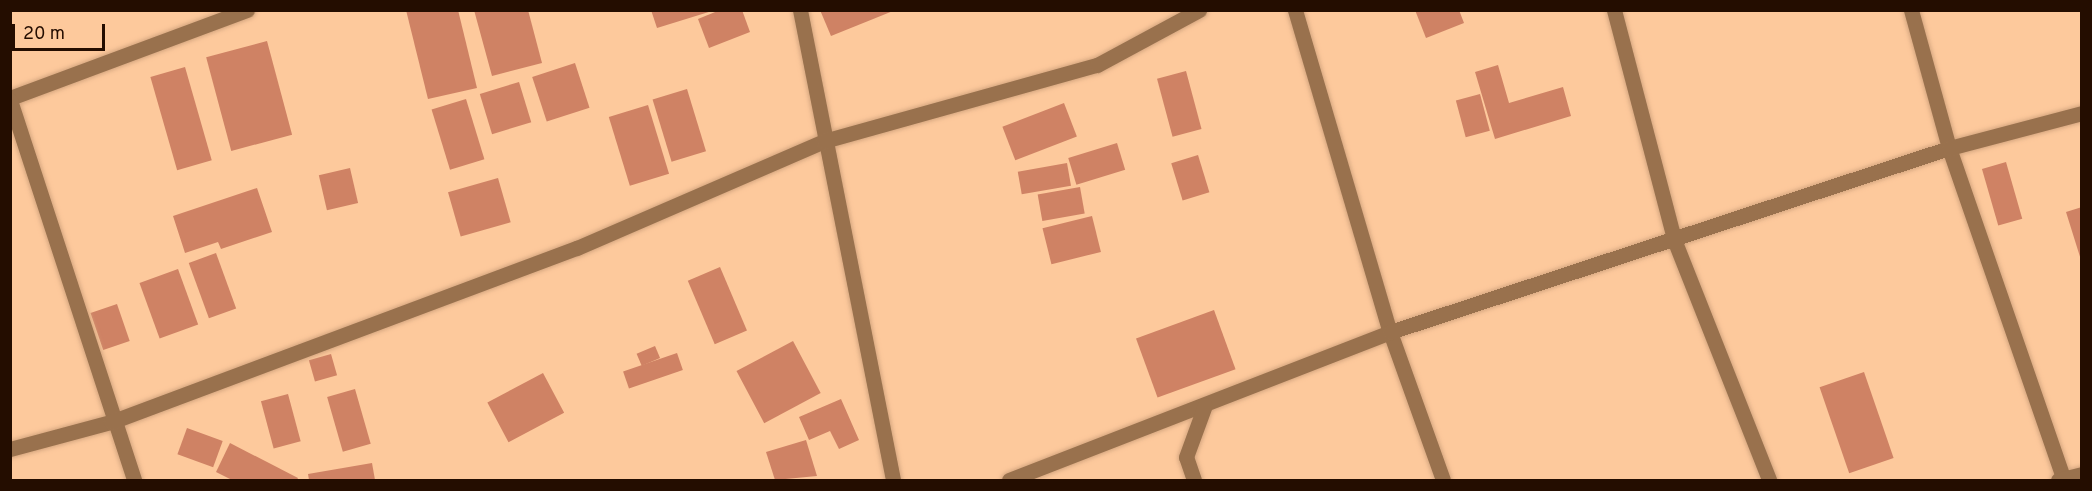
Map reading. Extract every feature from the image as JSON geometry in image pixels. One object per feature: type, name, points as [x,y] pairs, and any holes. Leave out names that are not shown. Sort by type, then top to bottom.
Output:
[{"type":"street","points":[[134,480],[111,422],[10,99],[247,10]]},
{"type":"street","points":[[800,10],[824,141],[893,480]]},
{"type":"street","points":[[10,449],[111,422],[577,248],[824,141],[1097,65],[1199,10]]},
{"type":"street","points":[[1295,10],[1390,332],[1443,480]]},
{"type":"street","points":[[1614,10],[1675,242],[1769,480]]},
{"type":"street","points":[[1911,10],[1949,148],[2062,480],[2082,474]]},
{"type":"street","points":[[1009,480],[1390,332],[1675,242],[1949,148],[2082,113]]},
{"type":"street","points":[[1194,480],[1186,457],[1205,405]]},
{"type":"building","points":[[406,10],[458,10],[477,88],[428,99]]},
{"type":"building","points":[[474,10],[528,10],[542,63],[492,76]]},
{"type":"building","points":[[651,10],[712,10],[712,11],[657,28]]},
{"type":"building","points":[[720,10],[742,10],[750,32],[709,48],[698,19]]},
{"type":"building","points":[[820,10],[893,10],[893,11],[831,36]]},
{"type":"building","points":[[1415,10],[1459,10],[1464,23],[1426,38]]},
{"type":"building","points":[[267,41],[292,135],[231,151],[206,57]]},
{"type":"building","points":[[575,63],[590,108],[547,122],[532,77]]},
{"type":"building","points":[[1498,65],[1509,103],[1563,87],[1571,116],[1495,139],[1475,72]]},
{"type":"building","points":[[185,67],[212,160],[177,170],[150,77]]},
{"type":"building","points":[[1186,71],[1202,129],[1173,137],[1157,79]]},
{"type":"building","points":[[519,82],[531,122],[492,134],[480,94]]},
{"type":"building","points":[[687,89],[706,151],[672,162],[653,100]]},
{"type":"building","points":[[1480,94],[1490,131],[1466,137],[1456,100]]},
{"type":"building","points":[[466,99],[484,159],[450,170],[432,110]]},
{"type":"building","points":[[1064,103],[1077,137],[1015,160],[1002,127]]},
{"type":"building","points":[[648,105],[669,174],[630,186],[609,117]]},
{"type":"building","points":[[1117,143],[1125,170],[1076,185],[1068,158]]},
{"type":"building","points":[[1198,155],[1209,192],[1183,200],[1171,163]]},
{"type":"building","points":[[2006,162],[2022,219],[1998,226],[1982,169]]},
{"type":"building","points":[[1067,163],[1071,186],[1022,194],[1018,172]]},
{"type":"building","points":[[350,168],[358,203],[327,210],[319,175]]},
{"type":"building","points":[[498,178],[511,222],[461,237],[448,192]]},
{"type":"building","points":[[1080,187],[1085,214],[1042,221],[1038,194]]},
{"type":"building","points":[[257,188],[272,232],[221,249],[218,242],[185,253],[173,216]]},
{"type":"building","points":[[2082,207],[2082,260],[2081,260],[2066,212]]},
{"type":"building","points":[[1092,216],[1101,252],[1051,264],[1043,228]]},
{"type":"building","points":[[216,253],[236,308],[209,318],[189,263]]},
{"type":"building","points":[[720,267],[747,331],[715,344],[688,281]]},
{"type":"building","points":[[178,269],[198,324],[160,338],[139,283]]},
{"type":"building","points":[[117,304],[130,341],[103,350],[91,313]]},
{"type":"building","points":[[1214,310],[1236,369],[1158,398],[1136,338]]},
{"type":"building","points":[[793,341],[821,393],[764,423],[736,371]]},
{"type":"building","points":[[655,346],[660,358],[642,366],[637,354]]},
{"type":"building","points":[[677,353],[683,370],[629,389],[623,372]]},
{"type":"building","points":[[331,354],[337,375],[315,381],[309,360]]},
{"type":"building","points":[[1864,372],[1894,458],[1849,473],[1820,387]]},
{"type":"building","points":[[543,373],[564,413],[509,442],[487,403]]},
{"type":"building","points":[[355,389],[371,444],[343,452],[327,397]]},
{"type":"building","points":[[288,394],[301,441],[274,449],[261,401]]},
{"type":"building","points":[[841,399],[859,440],[839,449],[830,431],[809,440],[799,417]]},
{"type":"building","points":[[187,428],[223,441],[213,467],[177,454]]},
{"type":"building","points":[[806,440],[817,476],[775,480],[766,452]]},
{"type":"building","points":[[230,443],[298,478],[297,480],[232,480],[216,472]]},
{"type":"building","points":[[372,463],[375,480],[309,480],[308,474]]}]
